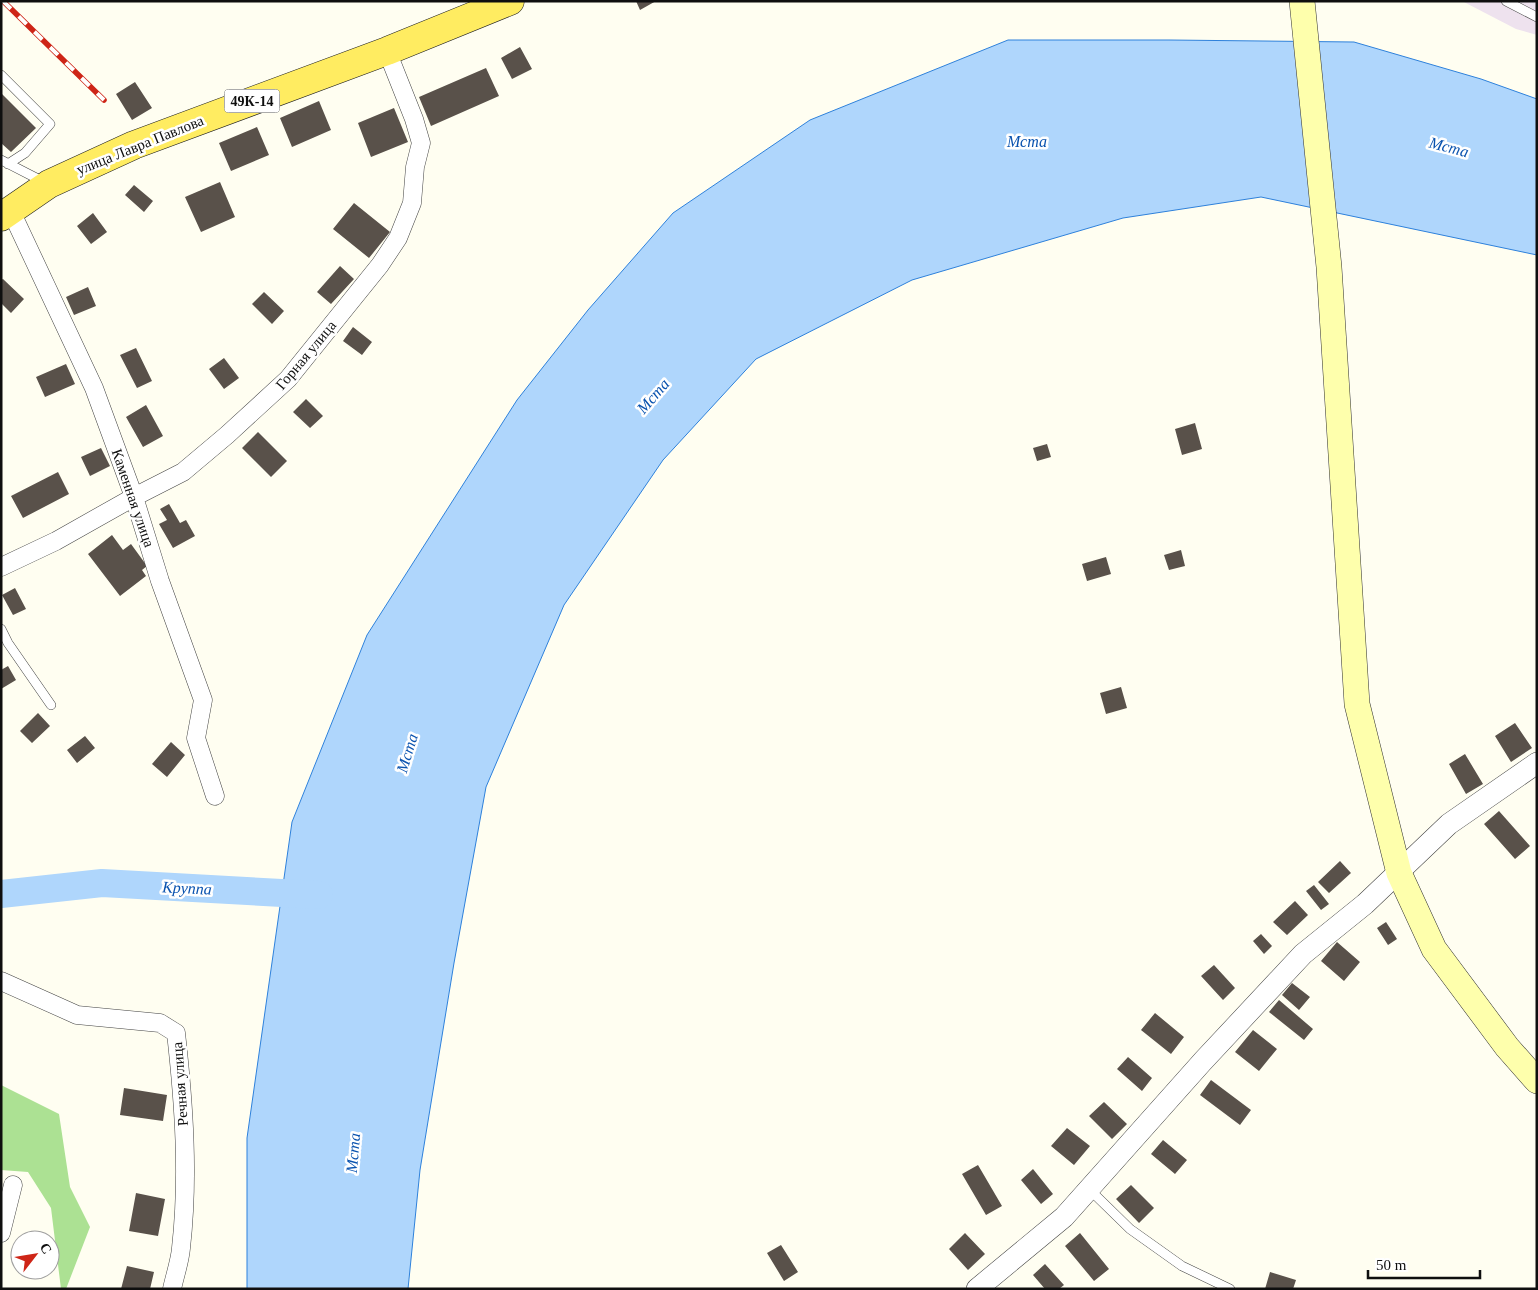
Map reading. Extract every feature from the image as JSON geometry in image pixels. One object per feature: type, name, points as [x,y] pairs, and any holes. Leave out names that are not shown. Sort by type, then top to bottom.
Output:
[{"type":"main road","name":"улица Лавра Павлова","points":[[6,213],[49,184],[134,145],[387,51],[510,1]]},
{"type":"main road","points":[[1302,1],[1329,267],[1357,704],[1399,873],[1434,949],[1507,1046],[1537,1081]]},
{"type":"street","name":"Горная улица","points":[[1,567],[56,541],[183,472],[227,436],[288,379],[380,265],[398,238],[412,202],[415,167],[421,143],[414,119],[387,51]]},
{"type":"street","name":"Каменная улица","points":[[6,213],[94,388],[134,497],[160,580],[203,700],[196,738],[215,796]]},
{"type":"street","points":[[977,1289],[1064,1218],[1203,1061],[1303,954],[1365,904],[1449,824],[1537,764]]},
{"type":"street","name":"Речная улица","points":[[1,981],[77,1015],[160,1023],[176,1033],[181,1080],[185,1182],[181,1249],[172,1289]]},
{"type":"street","points":[[1,1233],[13,1185]]},
{"type":"lane","points":[[1506,1],[1537,17]]},
{"type":"lane","points":[[1,75],[50,124],[26,153],[5,162]]},
{"type":"lane","points":[[5,162],[49,184]]},
{"type":"lane","points":[[1,629],[8,643],[51,705]]},
{"type":"lane","points":[[1089,1189],[1130,1229],[1182,1266],[1230,1289]]},
{"type":"shaded area","points":[[1462,1],[1537,1],[1537,35],[1516,29]]},
{"type":"green space","points":[[1,1085],[59,1114],[70,1187],[90,1227],[66,1289],[61,1289],[60,1230],[54,1230],[51,1208],[28,1172],[1,1170]]},
{"type":"water","name":"Мста","points":[[1008,40],[1354,42],[1481,79],[1537,99],[1537,255],[1261,197],[1123,218],[912,280],[756,359],[663,460],[564,605],[486,787],[454,963],[420,1170],[408,1289],[247,1289],[247,1138],[292,822],[367,635],[517,400],[588,310],[673,213],[810,120]]},
{"type":"building","points":[[636,1],[656,1],[640,10]]},
{"type":"building","points":[[520,47],[532,69],[512,79],[501,58]]},
{"type":"building","points":[[486,68],[499,96],[431,126],[419,97]]},
{"type":"building","points":[[135,82],[152,108],[132,120],[116,94]]},
{"type":"building","points":[[1,93],[36,128],[11,152],[1,143]]},
{"type":"building","points":[[319,101],[331,130],[292,147],[280,118]]},
{"type":"building","points":[[394,108],[408,142],[371,157],[358,123]]},
{"type":"building","points":[[257,127],[269,155],[231,171],[219,143]]},
{"type":"building","points":[[220,182],[235,217],[201,232],[185,197]]},
{"type":"building","points":[[134,185],[153,201],[144,212],[125,195]]},
{"type":"building","points":[[354,203],[390,232],[369,258],[333,229]]},
{"type":"building","points":[[93,213],[107,232],[91,244],[77,226]]},
{"type":"building","points":[[340,266],[354,279],[331,304],[317,292]]},
{"type":"building","points":[[3,279],[24,299],[11,313],[1,303],[1,280]]},
{"type":"building","points":[[88,287],[96,306],[74,315],[66,297]]},
{"type":"building","points":[[264,292],[284,311],[272,324],[252,304]]},
{"type":"building","points":[[353,327],[372,342],[362,355],[343,341]]},
{"type":"building","points":[[136,348],[152,381],[137,388],[120,355]]},
{"type":"building","points":[[224,358],[239,378],[224,389],[209,369]]},
{"type":"building","points":[[66,364],[75,384],[45,397],[36,377]]},
{"type":"building","points":[[306,399],[323,416],[310,428],[293,412]]},
{"type":"building","points":[[146,405],[163,436],[143,447],[126,417]]},
{"type":"building","points":[[1195,423],[1202,449],[1182,455],[1175,429]]},
{"type":"building","points":[[258,432],[287,461],[271,477],[242,448]]},
{"type":"building","points":[[1047,444],[1051,457],[1037,461],[1033,448]]},
{"type":"building","points":[[101,448],[110,466],[90,476],[81,457]]},
{"type":"building","points":[[58,472],[69,494],[23,518],[11,496]]},
{"type":"building","points":[[169,504],[180,523],[186,520],[195,536],[173,548],[159,524],[167,520],[160,509]]},
{"type":"building","points":[[112,535],[123,550],[131,544],[147,566],[142,570],[146,576],[120,596],[88,554]]},
{"type":"building","points":[[1181,550],[1185,566],[1169,570],[1164,555]]},
{"type":"building","points":[[1106,557],[1111,574],[1087,581],[1082,564]]},
{"type":"building","points":[[15,588],[26,609],[13,615],[2,595]]},
{"type":"building","points":[[8,666],[16,680],[1,689],[1,670]]},
{"type":"building","points":[[1121,687],[1127,708],[1106,714],[1100,693]]},
{"type":"building","points":[[38,713],[50,726],[32,743],[20,731]]},
{"type":"building","points":[[1515,723],[1532,748],[1511,762],[1495,736]]},
{"type":"building","points":[[85,736],[95,748],[77,763],[67,750]]},
{"type":"building","points":[[171,742],[185,755],[167,777],[152,764]]},
{"type":"building","points":[[1465,754],[1483,784],[1466,794],[1449,764]]},
{"type":"building","points":[[1499,811],[1530,846],[1515,859],[1484,824]]},
{"type":"building","points":[[1340,861],[1351,873],[1329,893],[1318,882]]},
{"type":"building","points":[[1314,885],[1329,904],[1321,910],[1306,891]]},
{"type":"building","points":[[1295,901],[1308,915],[1287,935],[1273,922]]},
{"type":"building","points":[[1386,922],[1397,939],[1388,945],[1377,928]]},
{"type":"building","points":[[1261,934],[1272,946],[1264,954],[1253,941]]},
{"type":"building","points":[[1337,942],[1360,962],[1344,981],[1321,961]]},
{"type":"building","points":[[1214,965],[1235,988],[1223,1000],[1201,976]]},
{"type":"building","points":[[1292,983],[1310,997],[1299,1010],[1282,995]]},
{"type":"building","points":[[1279,1000],[1313,1029],[1304,1040],[1269,1012]]},
{"type":"building","points":[[1155,1013],[1184,1037],[1171,1054],[1141,1030]]},
{"type":"building","points":[[1253,1030],[1277,1049],[1259,1071],[1235,1052]]},
{"type":"building","points":[[1128,1057],[1152,1078],[1142,1091],[1117,1069]]},
{"type":"building","points":[[1211,1080],[1251,1110],[1240,1125],[1200,1095]]},
{"type":"building","points":[[124,1088],[167,1095],[163,1121],[120,1115]]},
{"type":"building","points":[[1104,1102],[1127,1124],[1112,1139],[1089,1116]]},
{"type":"building","points":[[1067,1128],[1090,1146],[1074,1165],[1051,1146]]},
{"type":"building","points":[[1163,1140],[1187,1160],[1175,1174],[1151,1154]]},
{"type":"building","points":[[978,1165],[1002,1206],[986,1215],[962,1174]]},
{"type":"building","points":[[1033,1169],[1053,1194],[1041,1204],[1021,1180]]},
{"type":"building","points":[[1131,1185],[1154,1208],[1139,1223],[1116,1199]]},
{"type":"building","points":[[136,1193],[165,1199],[158,1236],[129,1231]]},
{"type":"building","points":[[965,1233],[985,1254],[968,1270],[949,1249]]},
{"type":"building","points":[[1080,1233],[1109,1269],[1094,1281],[1065,1246]]},
{"type":"building","points":[[781,1245],[798,1272],[784,1281],[767,1253]]},
{"type":"building","points":[[1045,1264],[1064,1285],[1059,1289],[1045,1289],[1033,1275]]},
{"type":"building","points":[[127,1266],[154,1272],[150,1289],[121,1289]]},
{"type":"building","points":[[1270,1272],[1296,1280],[1293,1289],[1265,1289]]},
{"type":"waterway","name":"Круппа","points":[[1,894],[102,883],[319,895]]},
{"type":"railway","points":[[3,1],[104,100]]}]
